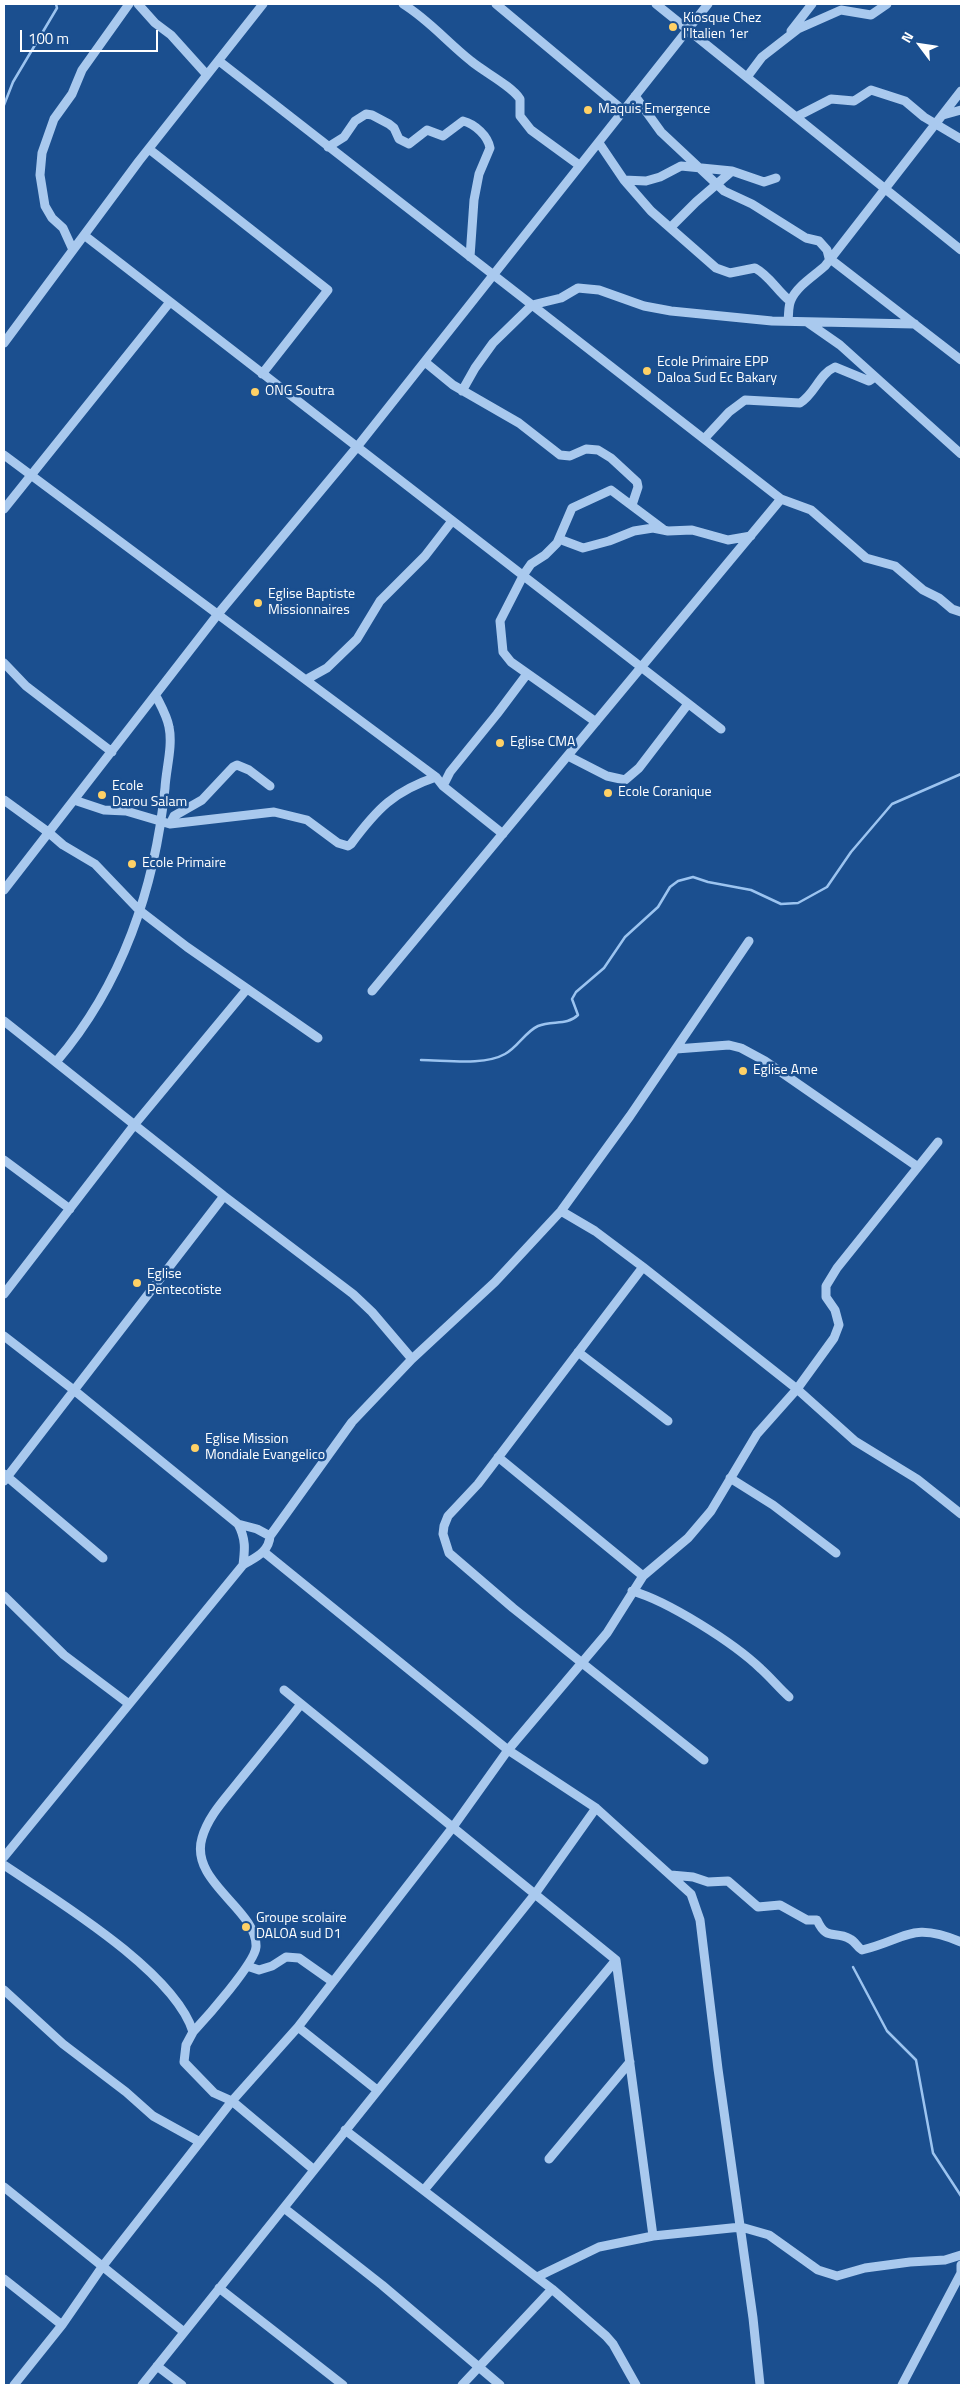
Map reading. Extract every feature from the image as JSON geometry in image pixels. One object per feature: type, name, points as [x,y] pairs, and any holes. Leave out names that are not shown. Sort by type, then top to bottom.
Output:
[{"type":"street","points":[[73,250],[63,228],[52,218],[45,206],[40,175],[42,153],[54,119],[72,94],[82,70],[128,4]]},
{"type":"street","points":[[138,4],[156,23],[171,35],[208,75]]},
{"type":"street","points":[[4,343],[149,149],[263,4]]},
{"type":"street","points":[[403,4],[421,15],[490,76],[511,89],[520,99],[520,116],[531,130],[579,165]]},
{"type":"street","points":[[496,4],[624,111]]},
{"type":"street","points":[[656,4],[961,250]]},
{"type":"street","points":[[4,890],[218,614],[357,447],[708,4]]},
{"type":"street","points":[[786,37],[812,4]]},
{"type":"street","points":[[747,77],[762,57],[798,29],[841,10],[871,15],[887,4]]},
{"type":"street","points":[[219,62],[782,499],[810,510],[866,558],[894,566],[923,590],[939,598],[952,609],[961,612]]},
{"type":"street","points":[[796,117],[831,98],[854,100],[871,90],[906,101],[936,124],[961,139]]},
{"type":"street","points":[[788,320],[790,301],[808,280],[825,266],[829,258],[886,189],[961,91]]},
{"type":"street","points":[[635,96],[661,132],[717,186],[732,196],[752,204],[795,232],[819,241],[827,250],[829,258],[961,360]]},
{"type":"street","points":[[943,115],[961,110]]},
{"type":"street","points":[[328,146],[344,137],[355,121],[366,114],[389,124],[394,128],[399,139],[409,144],[427,130],[443,136],[463,121],[475,126],[490,148],[479,174],[474,200],[470,257]]},
{"type":"street","points":[[599,143],[624,180],[651,211],[672,227],[716,268],[730,273],[755,268],[767,276],[776,290],[790,301]]},
{"type":"street","points":[[149,149],[328,290],[262,374]]},
{"type":"street","points":[[624,180],[646,181],[660,177],[681,166],[732,172],[764,182],[776,178]]},
{"type":"street","points":[[672,227],[696,202],[732,172]]},
{"type":"street","points":[[84,235],[721,729]]},
{"type":"street","points":[[462,391],[474,368],[493,343],[532,306],[555,300],[583,287],[612,294],[644,306],[671,311],[807,322],[915,324]]},
{"type":"street","points":[[4,509],[170,302]]},
{"type":"street","points":[[807,322],[840,345],[961,454]]},
{"type":"street","points":[[425,362],[462,391],[519,423],[560,455],[570,456],[586,449],[592,449],[598,450],[610,458],[637,482],[638,487],[632,505]]},
{"type":"street","points":[[704,439],[730,412],[745,400],[800,403],[806,400],[825,374],[835,367],[869,381],[875,377]]},
{"type":"street","points":[[4,455],[436,777],[443,786],[503,834]]},
{"type":"street","points":[[596,722],[527,674],[506,656],[499,630],[500,621],[531,564],[552,549],[559,539],[572,508],[589,501],[606,490],[614,491],[663,529]]},
{"type":"street","points":[[372,991],[782,499]]},
{"type":"street","points":[[308,681],[309,678],[327,668],[357,639],[380,601],[425,556],[452,521]]},
{"type":"street","points":[[559,539],[583,548],[645,528],[692,530],[728,540],[751,536]]},
{"type":"street","points":[[4,663],[26,686],[112,752]]},
{"type":"street","points":[[443,786],[450,772],[527,674]]},
{"type":"street","points":[[56,1062],[91,1016],[108,988],[130,937],[152,873],[165,823],[170,739],[165,714],[156,696]]},
{"type":"street","points":[[568,756],[608,776],[625,780],[639,768],[688,704]]},
{"type":"street","points":[[165,823],[202,800],[233,767],[241,766],[270,786]]},
{"type":"street","points":[[74,800],[104,810],[126,811],[165,823],[274,812],[307,820],[338,843],[348,846],[352,844],[369,820],[392,798],[411,785],[436,777]]},
{"type":"street","points":[[4,800],[48,832],[62,845],[95,864],[139,910],[187,947],[318,1038]]},
{"type":"street","points":[[4,1857],[243,1565],[264,1552],[270,1544],[270,1536],[352,1422],[412,1359],[495,1282],[561,1212],[676,1049],[749,941]]},
{"type":"street","points":[[4,1294],[135,1124],[247,989]]},
{"type":"street","points":[[4,1021],[224,1196],[353,1294],[372,1312],[412,1359]]},
{"type":"street","points":[[676,1049],[729,1045],[741,1048],[765,1061],[918,1168]]},
{"type":"street","points":[[14,2385],[62,2325],[102,2266],[200,2142],[232,2102],[298,2027],[453,1827],[508,1750],[581,1661],[607,1633],[643,1576],[699,1527],[760,1430],[797,1389],[834,1338],[839,1325],[835,1310],[826,1297],[826,1286],[837,1268],[938,1142]]},
{"type":"street","points":[[4,1160],[70,1209]]},
{"type":"street","points":[[103,1558],[5,1478],[75,1391],[224,1196]]},
{"type":"street","points":[[561,1212],[595,1231],[643,1266],[797,1389],[855,1441],[917,1479],[961,1514]]},
{"type":"street","points":[[643,1266],[478,1484],[448,1516],[443,1534],[449,1553],[500,1598],[704,1760]]},
{"type":"street","points":[[4,1336],[75,1391],[238,1524],[244,1535],[246,1546],[243,1565]]},
{"type":"street","points":[[578,1352],[668,1421]]},
{"type":"street","points":[[498,1457],[643,1576]]},
{"type":"street","points":[[730,1478],[773,1505],[836,1553]]},
{"type":"street","points":[[238,1524],[257,1528],[270,1536]]},
{"type":"street","points":[[264,1552],[508,1750],[596,1808],[691,1894],[700,1920],[760,2385]]},
{"type":"street","points":[[632,1591],[648,1595],[715,1634],[760,1668],[789,1697]]},
{"type":"street","points":[[4,1596],[64,1655],[129,1704]]},
{"type":"street","points":[[284,1690],[616,1960],[653,2236]]},
{"type":"street","points":[[301,1704],[212,1816],[202,1839],[200,1853],[204,1867],[253,1932],[256,1948],[247,1966],[193,2032],[186,2045],[184,2062],[214,2093],[232,2102],[314,2170]]},
{"type":"street","points":[[142,2385],[534,1894],[596,1808]]},
{"type":"street","points":[[4,1866],[80,1916],[144,1966],[179,2006],[190,2022],[193,2032]]},
{"type":"street","points":[[671,1875],[693,1877],[708,1882],[728,1881],[758,1907],[780,1905],[807,1920],[816,1920],[821,1929],[827,1934],[841,1935],[852,1940],[862,1950],[914,1931],[937,1933],[961,1942]]},
{"type":"street","points":[[247,1966],[259,1970],[272,1966],[286,1957],[300,1958],[333,1982]]},
{"type":"street","points":[[424,2190],[616,1960]]},
{"type":"street","points":[[4,1990],[63,2044],[126,2092],[153,2116],[200,2142]]},
{"type":"street","points":[[298,2027],[377,2090]]},
{"type":"street","points":[[548,2159],[630,2062]]},
{"type":"street","points":[[345,2130],[552,2288],[613,2344],[636,2385]]},
{"type":"street","points":[[4,2188],[184,2332]]},
{"type":"street","points":[[284,2208],[382,2285],[500,2385]]},
{"type":"street","points":[[537,2277],[599,2247],[653,2236],[741,2227],[769,2235],[818,2270],[837,2276],[865,2268],[910,2262],[960,2260],[961,2273],[902,2385]]},
{"type":"street","points":[[4,2280],[62,2325]]},
{"type":"street","points":[[219,2288],[343,2385]]},
{"type":"street","points":[[462,2385],[552,2288]]},
{"type":"street","points":[[157,2366],[182,2385]]},
{"type":"waterway","points":[[4,105],[13,82],[57,8],[56,4]]},
{"type":"waterway","points":[[421,1060],[476,1061],[496,1058],[514,1048],[529,1032],[538,1026],[569,1021],[574,1018],[578,1015],[572,999],[576,992],[604,968],[625,937],[658,907],[670,887],[678,881],[693,877],[708,882],[751,890],[781,904],[798,903],[827,887],[851,852],[892,804],[961,774]]},
{"type":"waterway","points":[[853,1967],[887,2031],[916,2060],[933,2153],[961,2196]]},
{"type":"place","name":"Kiosque Chez l'Italien 1er","points":[[673,27]]},
{"type":"place","name":"Maquis Emergence","points":[[588,110]]},
{"type":"place","name":"Ecole Primaire EPP Daloa Sud Ec Bakary","points":[[647,371]]},
{"type":"place","name":"ONG Soutra","points":[[255,392]]},
{"type":"place","name":"Eglise Baptiste Missionnaires","points":[[258,603]]},
{"type":"place","name":"Eglise CMA","points":[[500,743]]},
{"type":"place","name":"Ecole Coranique","points":[[608,793]]},
{"type":"place","name":"Ecole Darou Salam","points":[[102,795]]},
{"type":"place","name":"Ecole Primaire","points":[[132,864]]},
{"type":"place","name":"Eglise Ame","points":[[743,1071]]},
{"type":"place","name":"Eglise Pentecotiste","points":[[137,1283]]},
{"type":"place","name":"Eglise Mission Mondiale Evangelico","points":[[195,1448]]},
{"type":"place","name":"Groupe scolaire DALOA sud D1","points":[[246,1927]]}]
